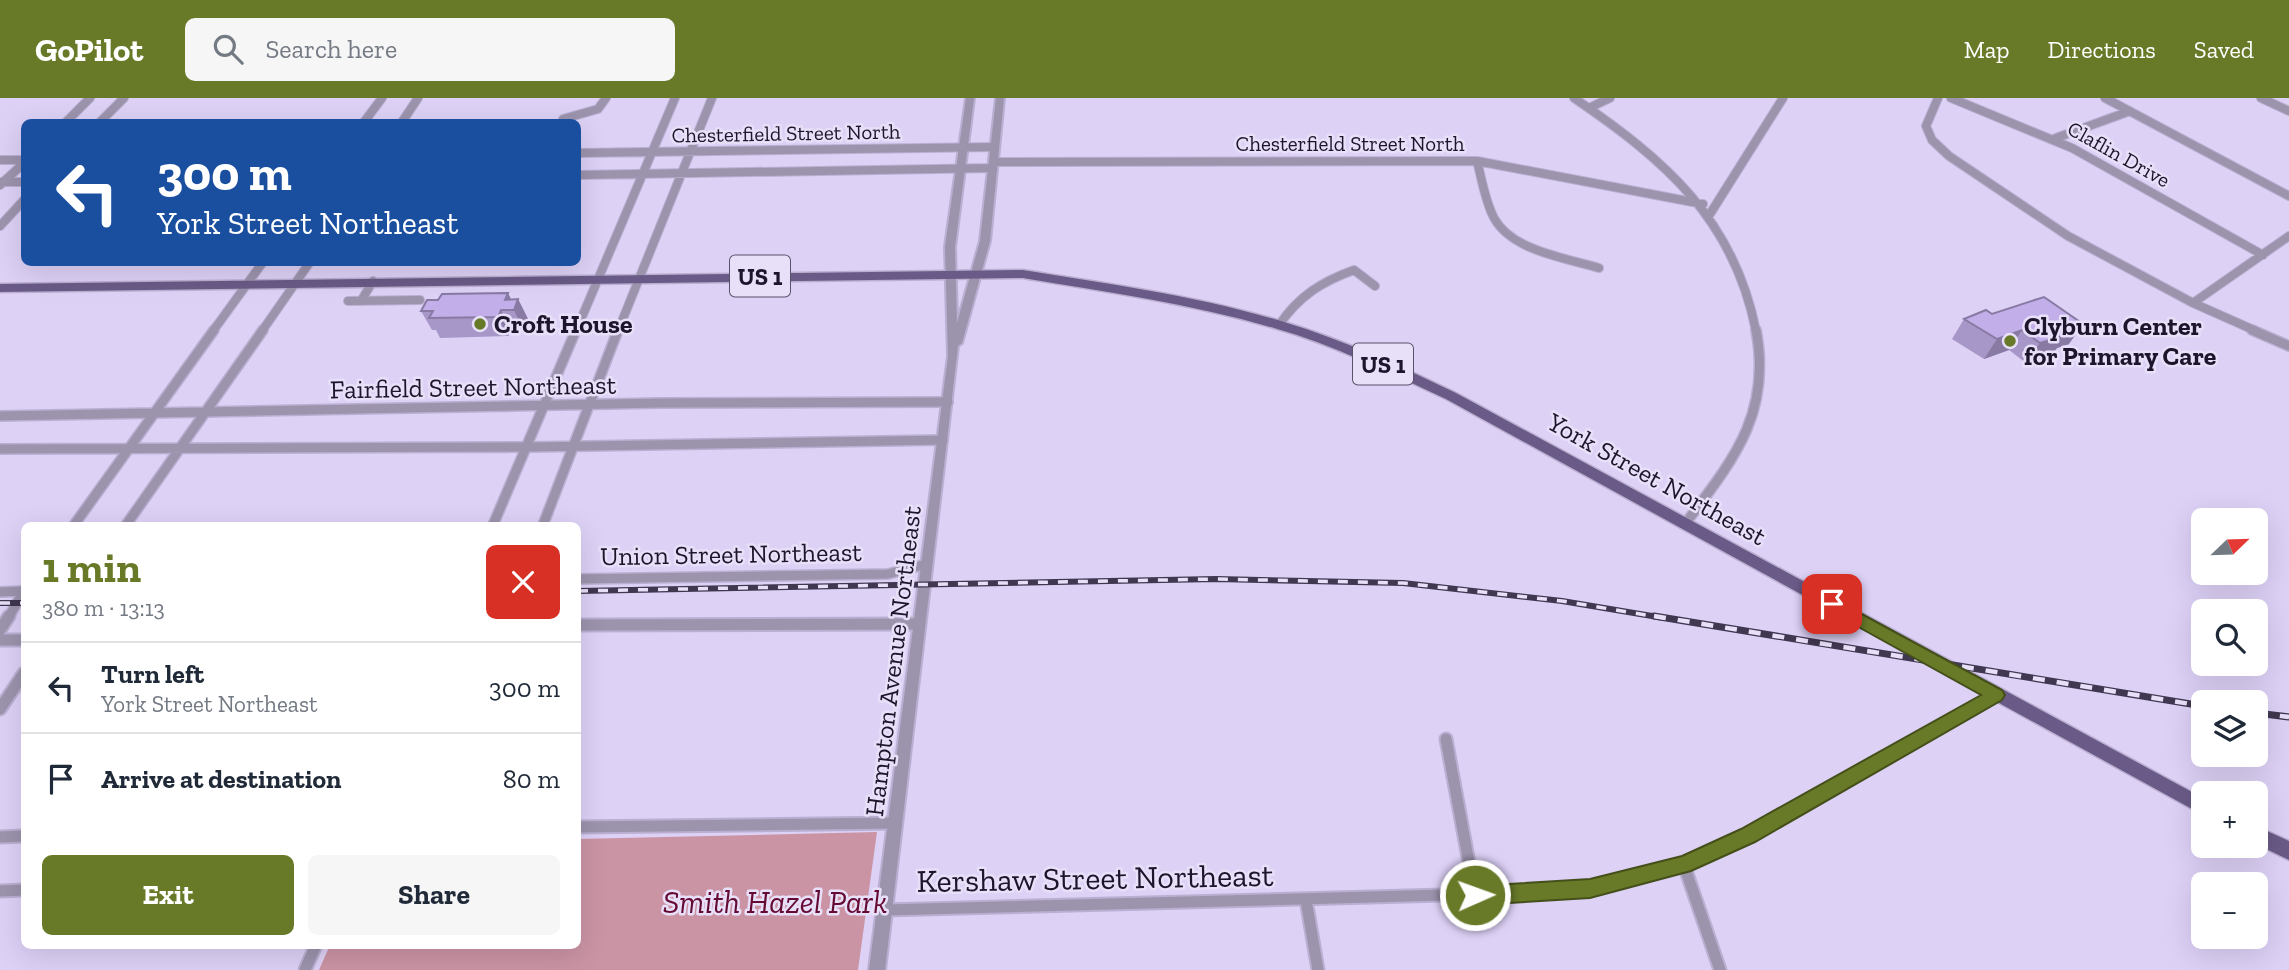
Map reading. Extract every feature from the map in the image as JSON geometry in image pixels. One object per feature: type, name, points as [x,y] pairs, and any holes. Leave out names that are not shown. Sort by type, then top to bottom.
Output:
[{"type":"main road","name":"York Street Northeast","points":[[0,288],[951,274],[978,275],[997,281],[1053,280],[1186,302],[1279,325],[1361,355],[1421,381],[2191,801]]},
{"type":"main road","points":[[2268,841],[2289,851]]},
{"type":"street","points":[[69,119],[90,98]]},
{"type":"street","points":[[103,119],[124,98]]},
{"type":"street","points":[[366,119],[382,98]]},
{"type":"street","points":[[404,119],[418,98]]},
{"type":"street","points":[[564,119],[598,109],[606,98]]},
{"type":"street","points":[[494,522],[674,98]]},
{"type":"street","points":[[544,522],[638,278],[712,98]]},
{"type":"street","points":[[964,147],[970,98]]},
{"type":"street","name":"Hampton Avenue Northeast","points":[[953,356],[978,275],[985,242],[1000,98]]},
{"type":"street","points":[[1574,98],[1646,149],[1703,204],[1735,256],[1748,287],[1756,331],[1759,388],[1751,422],[1744,437],[1685,524]]},
{"type":"street","points":[[1589,107],[1610,98]]},
{"type":"street","points":[[1710,214],[1783,98]]},
{"type":"street","points":[[1938,98],[1926,126],[1932,141],[1949,156],[2068,236],[2193,303],[2289,346]]},
{"type":"street","name":"Claflin Drive","points":[[1951,98],[1999,114],[2056,138],[2263,255]]},
{"type":"street","points":[[2105,98],[2289,196]]},
{"type":"street","points":[[2261,98],[2289,111]]},
{"type":"street","points":[[2056,138],[2130,111]]},
{"type":"street","name":"Chesterfield Street North","points":[[581,153],[995,146]]},
{"type":"street","name":"Hampton Avenue Northeast","points":[[877,970],[953,356],[950,247],[964,147]]},
{"type":"street","points":[[0,160],[21,162]]},
{"type":"street","points":[[1477,162],[1494,219],[1503,230],[1525,244],[1599,268]]},
{"type":"street","name":"Chesterfield Street North","points":[[581,175],[960,169],[993,165],[1477,162],[1703,204]]},
{"type":"street","points":[[1,183],[21,165]]},
{"type":"street","points":[[1,183],[21,182]]},
{"type":"street","points":[[0,226],[21,204]]},
{"type":"street","points":[[2193,303],[2289,236]]},
{"type":"street","points":[[76,522],[260,266]]},
{"type":"street","points":[[128,522],[307,266]]},
{"type":"street","points":[[1279,325],[1294,303],[1314,286],[1354,270],[1375,286]]},
{"type":"street","points":[[361,301],[373,281]]},
{"type":"street","points":[[384,300],[395,281]]},
{"type":"street","points":[[348,301],[420,300]]},
{"type":"street","name":"Fairfield Street Northeast","points":[[0,416],[589,405],[948,402]]},
{"type":"street","points":[[0,449],[527,447],[760,440],[943,440]]},
{"type":"street","name":"Union Street Northeast","points":[[581,579],[888,574],[927,564]]},
{"type":"street","points":[[0,592],[21,591]]},
{"type":"street","points":[[0,630],[21,596]]},
{"type":"street","points":[[581,625],[918,624]]},
{"type":"street","points":[[0,640],[21,640]]},
{"type":"street","points":[[0,709],[21,678]]},
{"type":"street","points":[[1446,739],[1475,895],[1590,888],[1684,865],[1748,836],[1996,695]]},
{"type":"street","points":[[581,827],[896,823]]},
{"type":"street","points":[[0,837],[21,836]]},
{"type":"street","points":[[1684,865],[1720,970]]},
{"type":"street","points":[[0,891],[21,890]]},
{"type":"street","name":"Kershaw Street Northeast","points":[[885,910],[1475,895]]},
{"type":"street","points":[[1306,900],[1318,970]]},
{"type":"street","points":[[305,970],[314,949]]},
{"type":"green space","name":"Smith Hazel Park","points":[[877,832],[858,970],[319,970],[328,949],[581,949],[581,839]]},
{"type":"building","points":[[508,293],[505,300],[518,299],[514,310],[501,310],[498,317],[429,318],[433,311],[421,311],[427,300],[438,300],[442,294]]},
{"type":"building","points":[[2044,297],[2083,324],[2062,332],[2066,335],[2040,343],[2022,330],[1997,339],[1964,319],[1986,310],[1992,314]]},
{"type":"railway","points":[[581,591],[1216,579],[1403,583],[1562,601],[1664,618]]},
{"type":"railway","points":[[0,603],[21,603]]},
{"type":"railway","points":[[1654,616],[2191,704]]},
{"type":"railway","points":[[2268,714],[2289,717]]},
{"type":"place","name":"Croft House","points":[[480,324]]},
{"type":"place","name":"Clyburn Center for Primary Care","points":[[2010,341]]},
{"type":"route","points":[[1475,895],[1590,888],[1654,875],[1684,865],[1748,836],[1937,731],[1996,695],[1832,604]]}]
